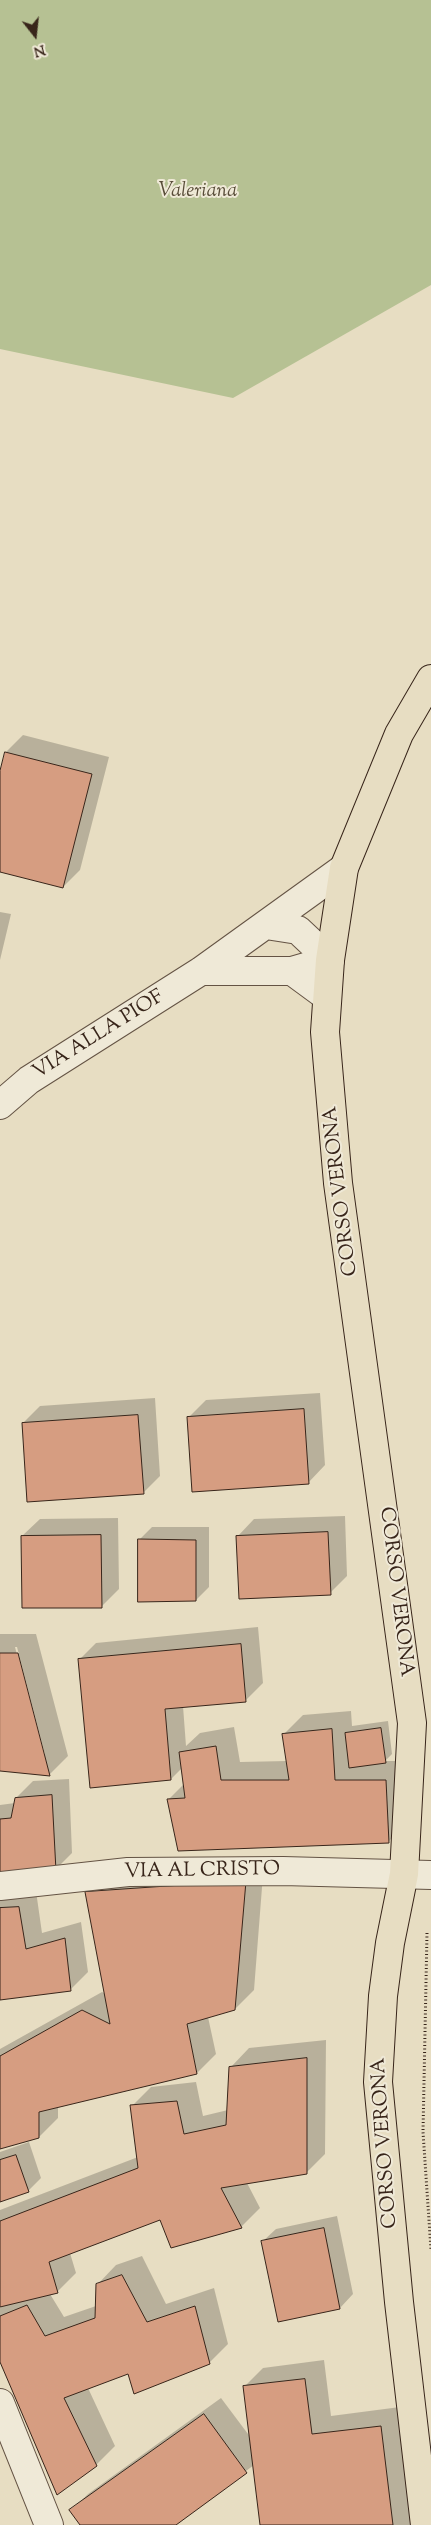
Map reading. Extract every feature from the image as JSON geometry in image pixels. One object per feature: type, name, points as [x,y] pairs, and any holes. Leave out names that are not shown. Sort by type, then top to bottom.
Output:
[{"type":"main road","name":"CORSO VERONA","points":[[425,2525],[399,2302],[378,2082],[383,1996],[390,1943],[404,1874],[412,1722],[338,1183],[325,1032],[330,960],[344,868],[399,734],[431,678]]},
{"type":"street","name":"VIA ALLA PIOF","points":[[0,1105],[29,1080],[201,971],[344,868]]},
{"type":"street","points":[[266,925],[298,930],[330,960]]},
{"type":"street","points":[[201,971],[292,971],[330,960]]},
{"type":"street","points":[[292,971],[326,996]]},
{"type":"street","name":"VIA AL CRISTO","points":[[0,1886],[128,1872],[283,1871],[431,1875]]},
{"type":"street","points":[[0,2403],[49,2525]]},
{"type":"path","points":[[427,1933],[423,2132],[431,2250]]},
{"type":"green space","name":"Valeriana","points":[[0,0],[431,0],[431,285],[233,398],[0,349]]},
{"type":"building","points":[[5,752],[92,774],[63,888],[0,872],[0,771]]},
{"type":"building","points":[[304,1409],[309,1484],[192,1492],[187,1417]]},
{"type":"building","points":[[138,1415],[144,1494],[27,1502],[22,1423]]},
{"type":"building","points":[[328,1532],[331,1595],[239,1599],[236,1536]]},
{"type":"building","points":[[101,1535],[102,1608],[22,1608],[21,1536]]},
{"type":"building","points":[[138,1539],[196,1540],[196,1601],[138,1602]]},
{"type":"building","points":[[241,1644],[246,1702],[165,1709],[171,1780],[90,1788],[78,1659]]},
{"type":"building","points":[[0,1653],[18,1653],[50,1776],[0,1771]]},
{"type":"building","points":[[381,1728],[386,1763],[349,1768],[345,1733]]},
{"type":"building","points":[[332,1729],[335,1780],[386,1780],[389,1843],[178,1851],[167,1799],[185,1798],[179,1752],[216,1746],[221,1780],[289,1780],[282,1734]]},
{"type":"building","points":[[52,1795],[56,1871],[0,1877],[0,1819],[11,1818],[15,1798]]},
{"type":"building","points":[[246,1881],[235,2010],[187,2024],[197,2074],[39,2112],[39,2138],[0,2149],[0,2056],[82,2010],[110,2024],[85,1892]]},
{"type":"building","points":[[19,1907],[26,1949],[65,1938],[71,1991],[0,2000],[0,1908]]},
{"type":"building","points":[[307,2058],[307,2174],[221,2188],[242,2228],[171,2248],[160,2220],[49,2262],[58,2293],[0,2307],[0,2221],[138,2168],[130,2105],[177,2101],[184,2134],[226,2125],[229,2067]]},
{"type":"building","points":[[16,2155],[29,2192],[0,2202],[0,2160]]},
{"type":"building","points":[[324,2228],[340,2309],[278,2322],[261,2241]]},
{"type":"building","points":[[122,2275],[147,2322],[195,2306],[210,2364],[134,2394],[128,2374],[64,2398],[97,2466],[57,2495],[0,2362],[0,2316],[27,2305],[45,2336],[95,2318],[96,2284]]},
{"type":"building","points":[[305,2379],[312,2434],[381,2426],[393,2525],[260,2525],[243,2386]]},
{"type":"building","points":[[204,2414],[247,2473],[176,2525],[80,2525],[69,2510]]}]
